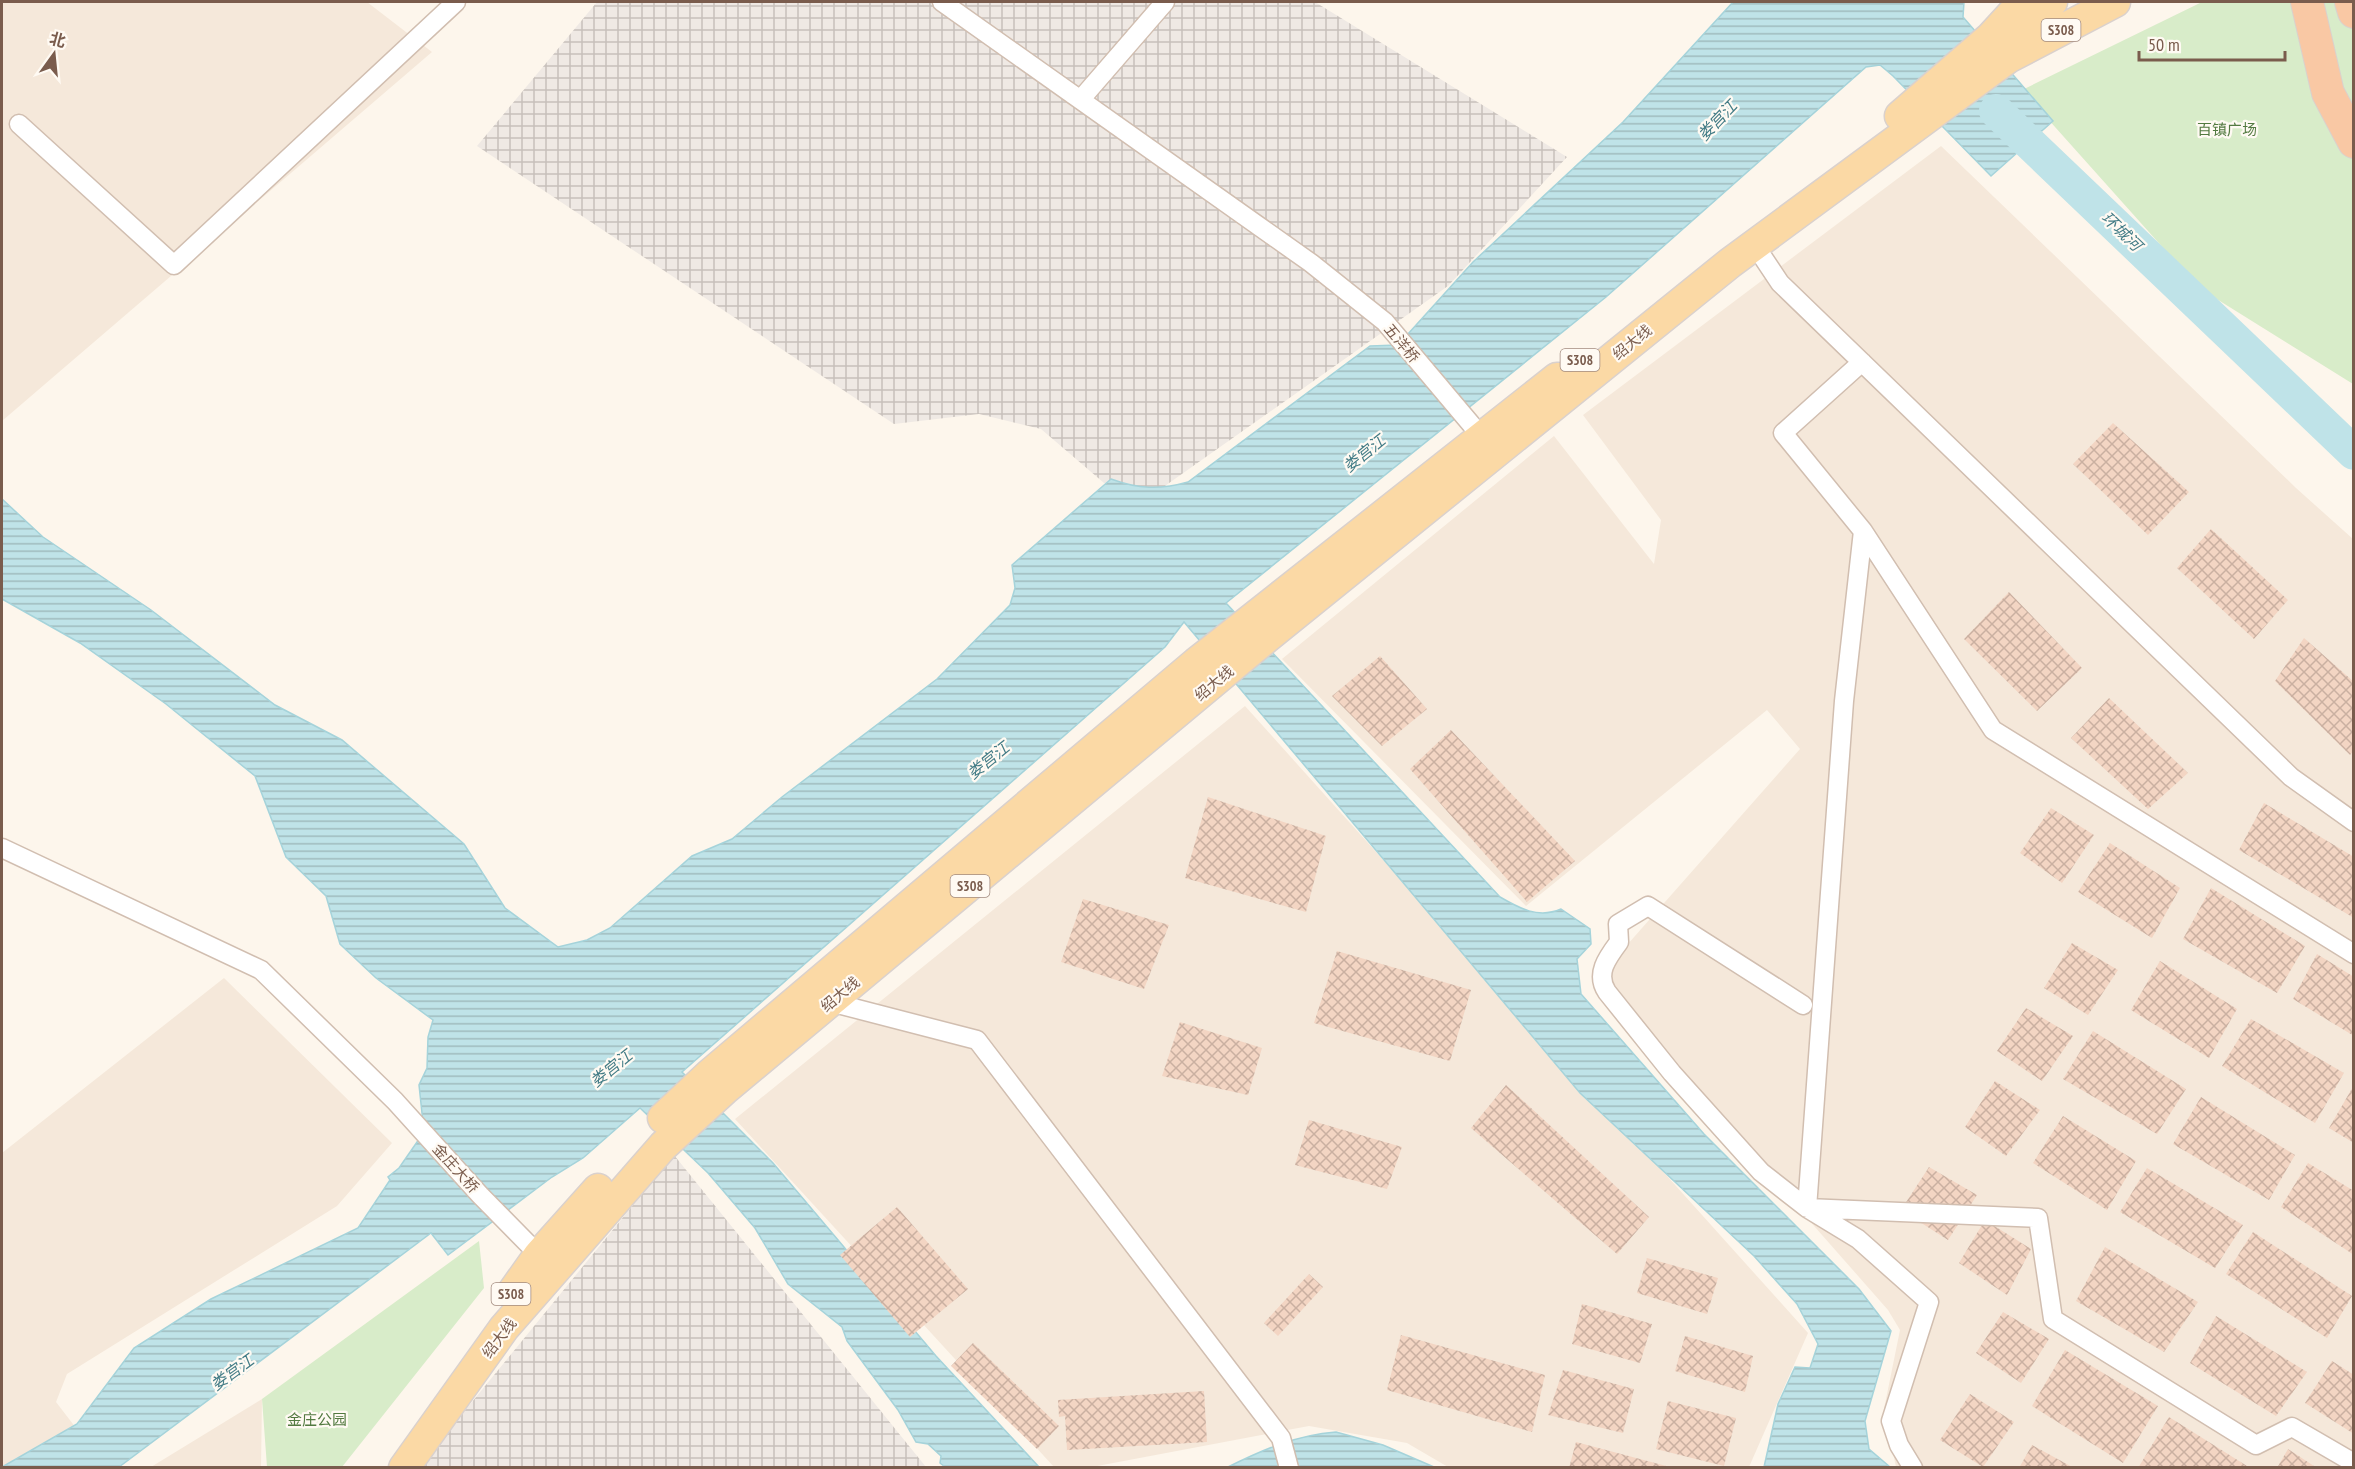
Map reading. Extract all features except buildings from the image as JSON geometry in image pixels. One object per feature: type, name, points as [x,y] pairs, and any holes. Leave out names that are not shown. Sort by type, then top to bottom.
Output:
[{"type":"highway","points":[[2307,2],[2328,93],[2354,142]]},
{"type":"highway","points":[[2351,2],[2354,12]]},
{"type":"main road","name":"S308","points":[[1999,47],[2023,2]]},
{"type":"main road","points":[[1999,47],[2052,2]]},
{"type":"main road","name":"绍大线","points":[[384,1467],[539,1255],[717,1082],[1258,630],[1754,244],[1999,47],[2115,2]]},
{"type":"main road","name":"绍大线","points":[[1258,630],[1480,436],[1920,112]]},
{"type":"main road","name":"绍大线","points":[[717,1082],[830,1002],[1206,672]]},
{"type":"main road","name":"绍大线","points":[[404,1467],[504,1328],[657,1138]]},
{"type":"street","points":[[19,124],[174,265],[456,2]]},
{"type":"street","name":"五洋桥","points":[[942,2],[1311,263],[1385,322],[1480,436]]},
{"type":"street","points":[[1081,99],[1165,2]]},
{"type":"street","points":[[1754,244],[1780,283],[2291,777],[2354,822]]},
{"type":"street","points":[[1862,362],[1783,433],[1863,531],[1993,730],[2354,954]]},
{"type":"street","points":[[1807,1209],[1844,701],[1863,531]]},
{"type":"street","name":"金庄大桥","points":[[2,848],[261,969],[395,1101],[539,1255]]},
{"type":"street","points":[[1803,1005],[1648,906],[1617,924],[1619,942],[1608,956],[1601,973],[1602,984],[1607,992],[1672,1073],[1761,1172],[1807,1209],[1858,1239],[1929,1302],[1891,1420],[1899,1445],[1913,1467]]},
{"type":"street","points":[[830,1002],[977,1040],[1281,1438],[1289,1467]]},
{"type":"street","points":[[1807,1209],[2038,1218],[2054,1320],[2256,1445],[2292,1426],[2354,1463]]},
{"type":"shaded area","points":[[2,2],[367,2],[432,52],[2,421]]},
{"type":"shaded area","points":[[597,2],[1315,2],[1567,157],[1448,286],[1155,493],[1104,483],[1041,429],[979,414],[894,424],[477,146]]},
{"type":"shaded area","points":[[1941,146],[2296,488],[2353,539],[2353,1467],[1896,1467],[1884,1409],[1900,1330],[1888,1310],[1597,979],[1800,749],[1767,710],[1526,906],[1282,659],[1554,436],[1654,564],[1661,520],[1583,415]]},
{"type":"shaded area","points":[[1245,706],[1808,1333],[1749,1467],[1448,1467],[1407,1443],[1309,1426],[1092,1467],[1054,1467],[735,1119]]},
{"type":"shaded area","points":[[224,978],[392,1143],[337,1206],[67,1374],[56,1402],[106,1467],[2,1468],[2,1153]]},
{"type":"shaded area","points":[[674,1155],[926,1467],[418,1468]]},
{"type":"shaded area","points":[[262,1399],[261,1467],[151,1467]]},
{"type":"green space","name":"百镇广场","points":[[2202,2],[2343,2],[2353,8],[2353,384],[2199,288],[2022,90]]},
{"type":"green space","name":"金庄公园","points":[[479,1241],[484,1288],[342,1467],[267,1467],[262,1399]]},
{"type":"water","name":"娄宫江","points":[[1733,2],[1964,2],[1963,17],[2053,121],[1991,176],[1893,76],[1880,65],[1866,67],[1606,297],[1226,603],[1500,897],[1529,911],[1544,913],[1561,909],[1590,929],[1591,944],[1577,959],[1581,994],[1704,1134],[1859,1289],[1891,1331],[1865,1421],[1869,1449],[1890,1467],[1764,1467],[1778,1404],[1795,1367],[1810,1368],[1818,1344],[1797,1304],[1754,1256],[1580,1093],[1184,622],[1165,647],[682,1072],[773,1163],[936,1356],[1039,1467],[945,1467],[940,1463],[941,1456],[928,1444],[916,1442],[898,1410],[847,1341],[842,1327],[788,1284],[755,1228],[708,1173],[640,1108],[583,1158],[552,1177],[448,1255],[431,1233],[119,1467],[2,1467],[77,1424],[134,1348],[211,1299],[358,1228],[390,1180],[388,1177],[399,1168],[424,1132],[419,1085],[427,1068],[428,1037],[433,1020],[376,978],[340,944],[326,896],[286,857],[255,776],[166,704],[80,643],[2,599],[2,499],[43,537],[151,610],[275,705],[342,740],[464,844],[505,908],[558,947],[587,940],[610,928],[692,856],[732,839],[782,797],[937,679],[1010,605],[1015,588],[1012,565],[1111,479],[1130,485],[1149,487],[1188,482],[1370,346],[1398,345],[1473,262],[1623,122]]},
{"type":"water","points":[[1336,1432],[1383,1445],[1434,1467],[1226,1468],[1280,1444],[1307,1436]]},
{"type":"waterway","name":"环城河","points":[[1996,111],[2354,453]]}]
